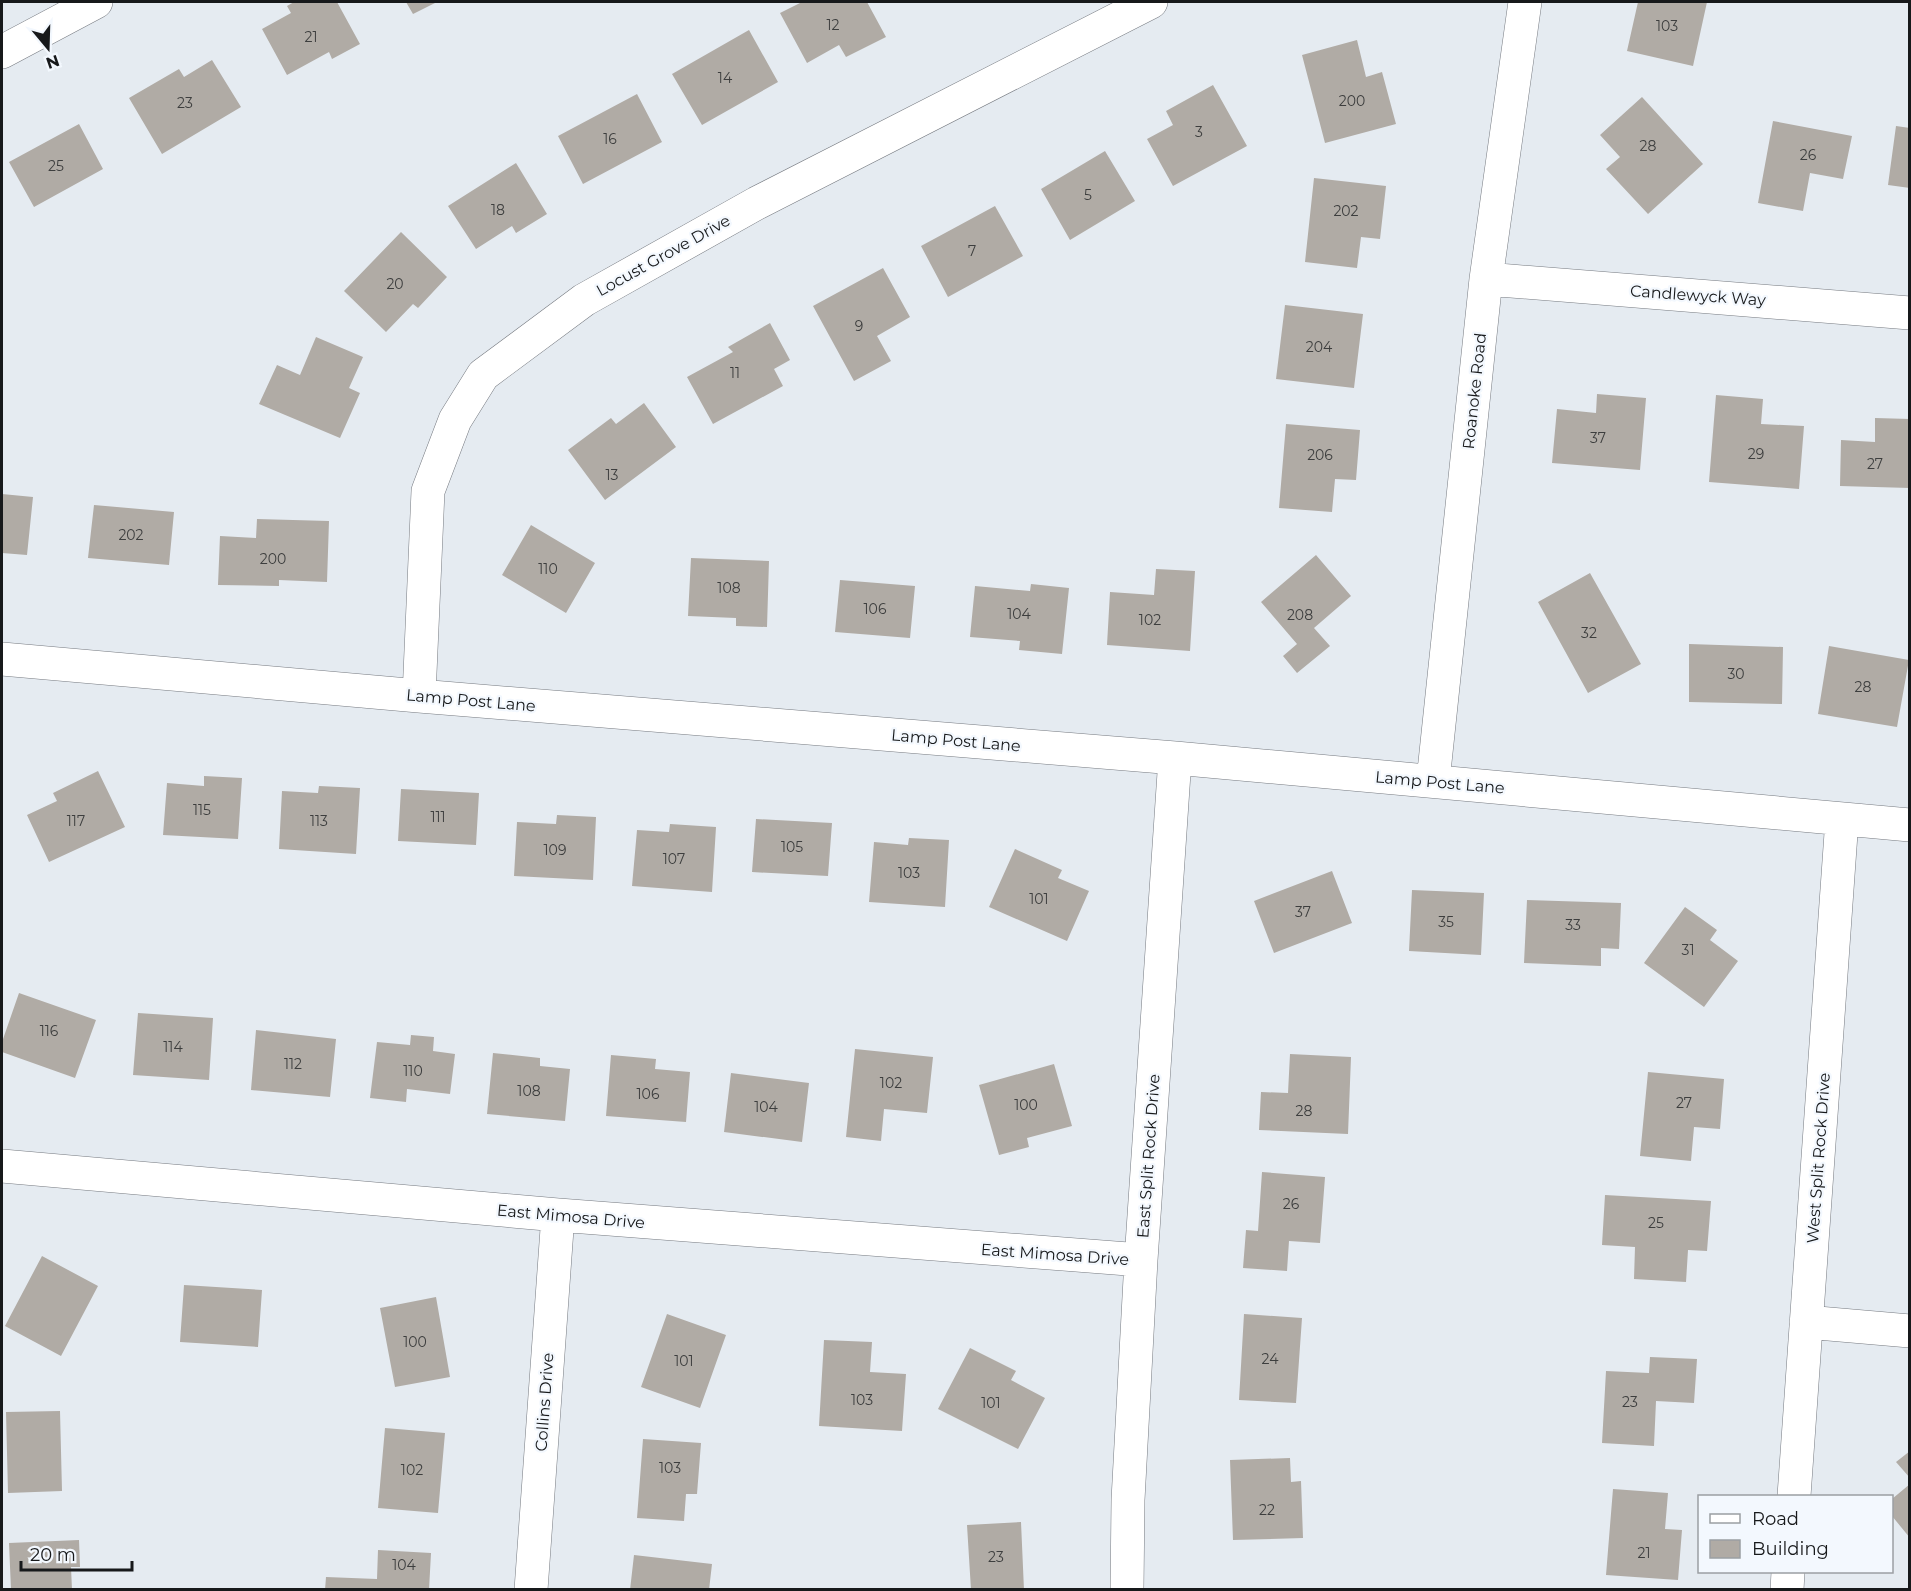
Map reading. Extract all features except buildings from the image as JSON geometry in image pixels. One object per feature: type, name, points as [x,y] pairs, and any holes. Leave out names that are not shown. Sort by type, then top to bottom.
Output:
[{"type":"street","points":[[2,52],[96,2]]},
{"type":"street","name":"Locust Grove Drive","points":[[419,696],[428,491],[455,420],[483,375],[584,300],[706,231],[777,192],[1151,2]]},
{"type":"street","name":"Roanoke Road","points":[[1433,781],[1486,279],[1525,2]]},
{"type":"street","name":"Candlewyck Way","points":[[1486,279],[1910,313]]},
{"type":"street","name":"Lamp Post Lane","points":[[2,659],[1174,758],[1910,825]]},
{"type":"street","name":"East Split Rock Drive","points":[[1127,1590],[1128,1500],[1141,1260],[1174,758]]},
{"type":"street","name":"West Split Rock Drive","points":[[1794,1495],[1842,819]]},
{"type":"street","name":"East Mimosa Drive","points":[[2,1166],[558,1215],[1141,1260]]},
{"type":"street","name":"Collins Drive","points":[[531,1590],[558,1215]]},
{"type":"street","points":[[1806,1322],[1910,1331]]},
{"type":"street","points":[[1787,1590],[1788,1573]]}]
